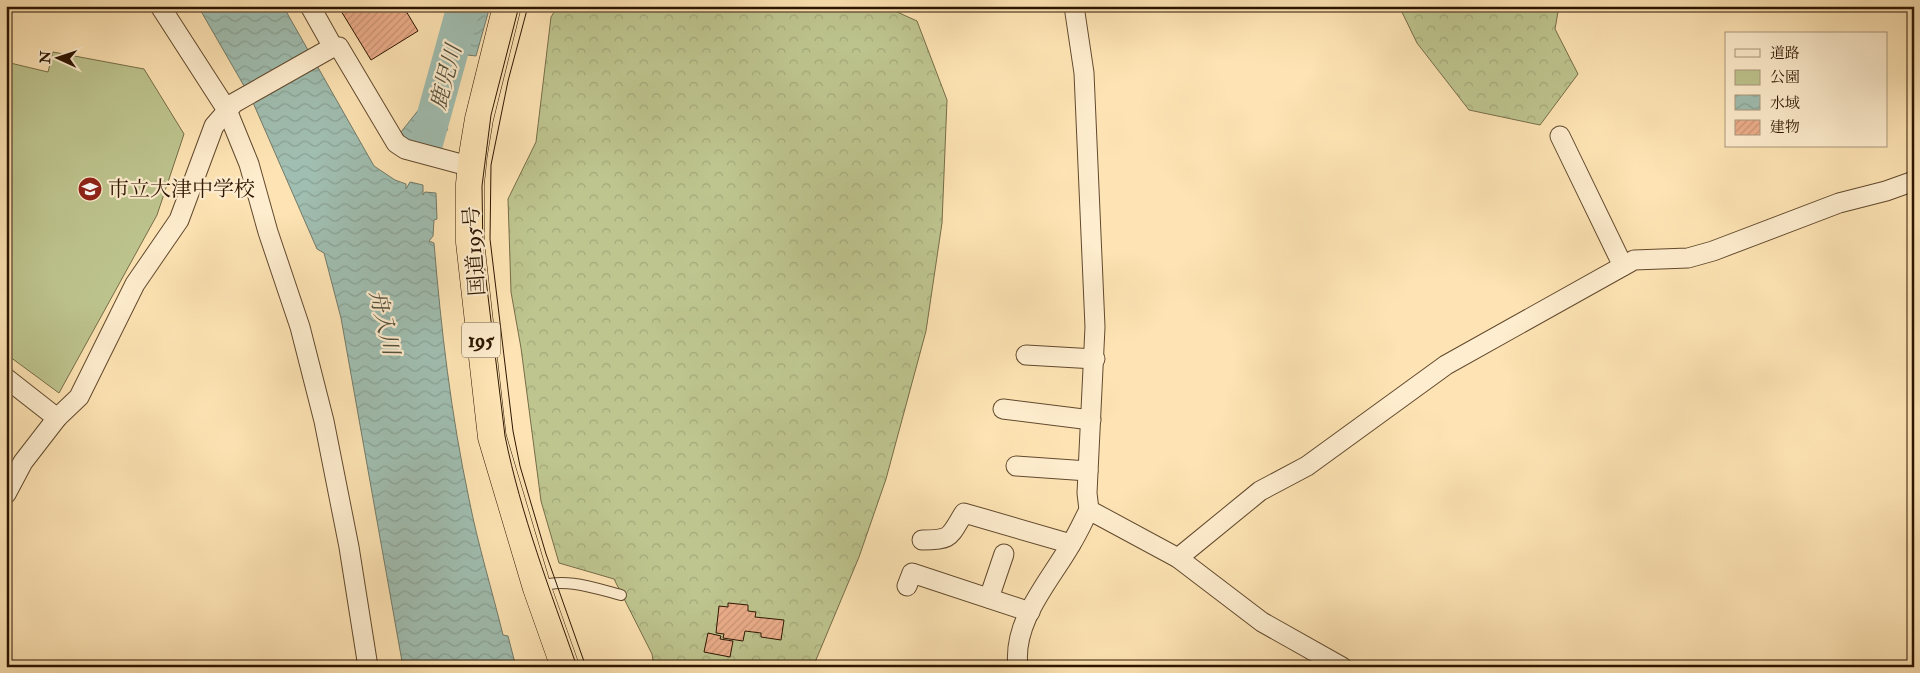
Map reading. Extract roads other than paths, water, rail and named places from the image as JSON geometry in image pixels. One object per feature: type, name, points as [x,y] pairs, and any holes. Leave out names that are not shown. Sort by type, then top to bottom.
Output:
[{"type":"highway","name":"国道195号","points":[[507,6],[479,118],[472,167],[470,242],[492,437],[538,588],[565,667]]},
{"type":"street","points":[[160,6],[230,107],[249,164],[268,232],[300,328],[324,421],[347,537],[368,667]]},
{"type":"street","points":[[310,6],[330,49]]},
{"type":"street","points":[[1018,667],[1019,642],[1030,612],[1089,510],[1088,472],[1095,359],[1089,158],[1084,73],[1074,6]]},
{"type":"street","points":[[6,494],[24,462],[57,418],[79,397],[135,284],[179,220],[214,126],[230,107],[330,49],[339,47],[396,143],[405,149],[472,167]]},
{"type":"street","points":[[1560,136],[1623,266]]},
{"type":"street","points":[[1178,558],[1260,491],[1307,466],[1446,365],[1634,260],[1688,258],[1713,251],[1839,203],[1886,191],[1914,181]]},
{"type":"street","points":[[1026,355],[1095,359]]},
{"type":"street","points":[[6,378],[57,418]]},
{"type":"street","points":[[1003,409],[1091,420]]},
{"type":"street","points":[[1016,466],[1088,472]]},
{"type":"street","points":[[1089,510],[1178,558],[1262,622],[1342,667]]},
{"type":"street","points":[[922,540],[942,540],[948,537],[964,513],[1071,544]]},
{"type":"street","points":[[989,598],[1004,554]]},
{"type":"street","points":[[907,586],[912,573],[1030,612]]},
{"type":"lane","points":[[538,588],[557,582],[621,594]]},
{"type":"water","name":"舟入川","points":[[198,6],[283,6],[374,166],[395,180],[406,184],[406,189],[410,182],[423,185],[423,195],[425,192],[436,193],[437,219],[434,220],[433,236],[429,241],[434,243],[443,339],[457,435],[481,550],[503,635],[508,636],[516,667],[403,667],[341,318],[324,253],[317,249],[251,98]]},
{"type":"water","points":[[449,6],[490,6],[476,56],[451,53],[431,124],[448,129],[433,149],[410,144],[401,132],[420,108],[431,79]]},
{"type":"waterway","name":"鹿児川","points":[[425,147],[464,6]]},
{"type":"tram line","points":[[519,6],[491,115],[482,186],[483,255],[505,436],[519,495],[577,667]]},
{"type":"tram line","points":[[528,6],[508,81],[491,165],[490,239],[513,431],[520,466],[546,554],[586,667]]},
{"type":"place","name":"市立大津中学校","points":[[90,189]]}]
